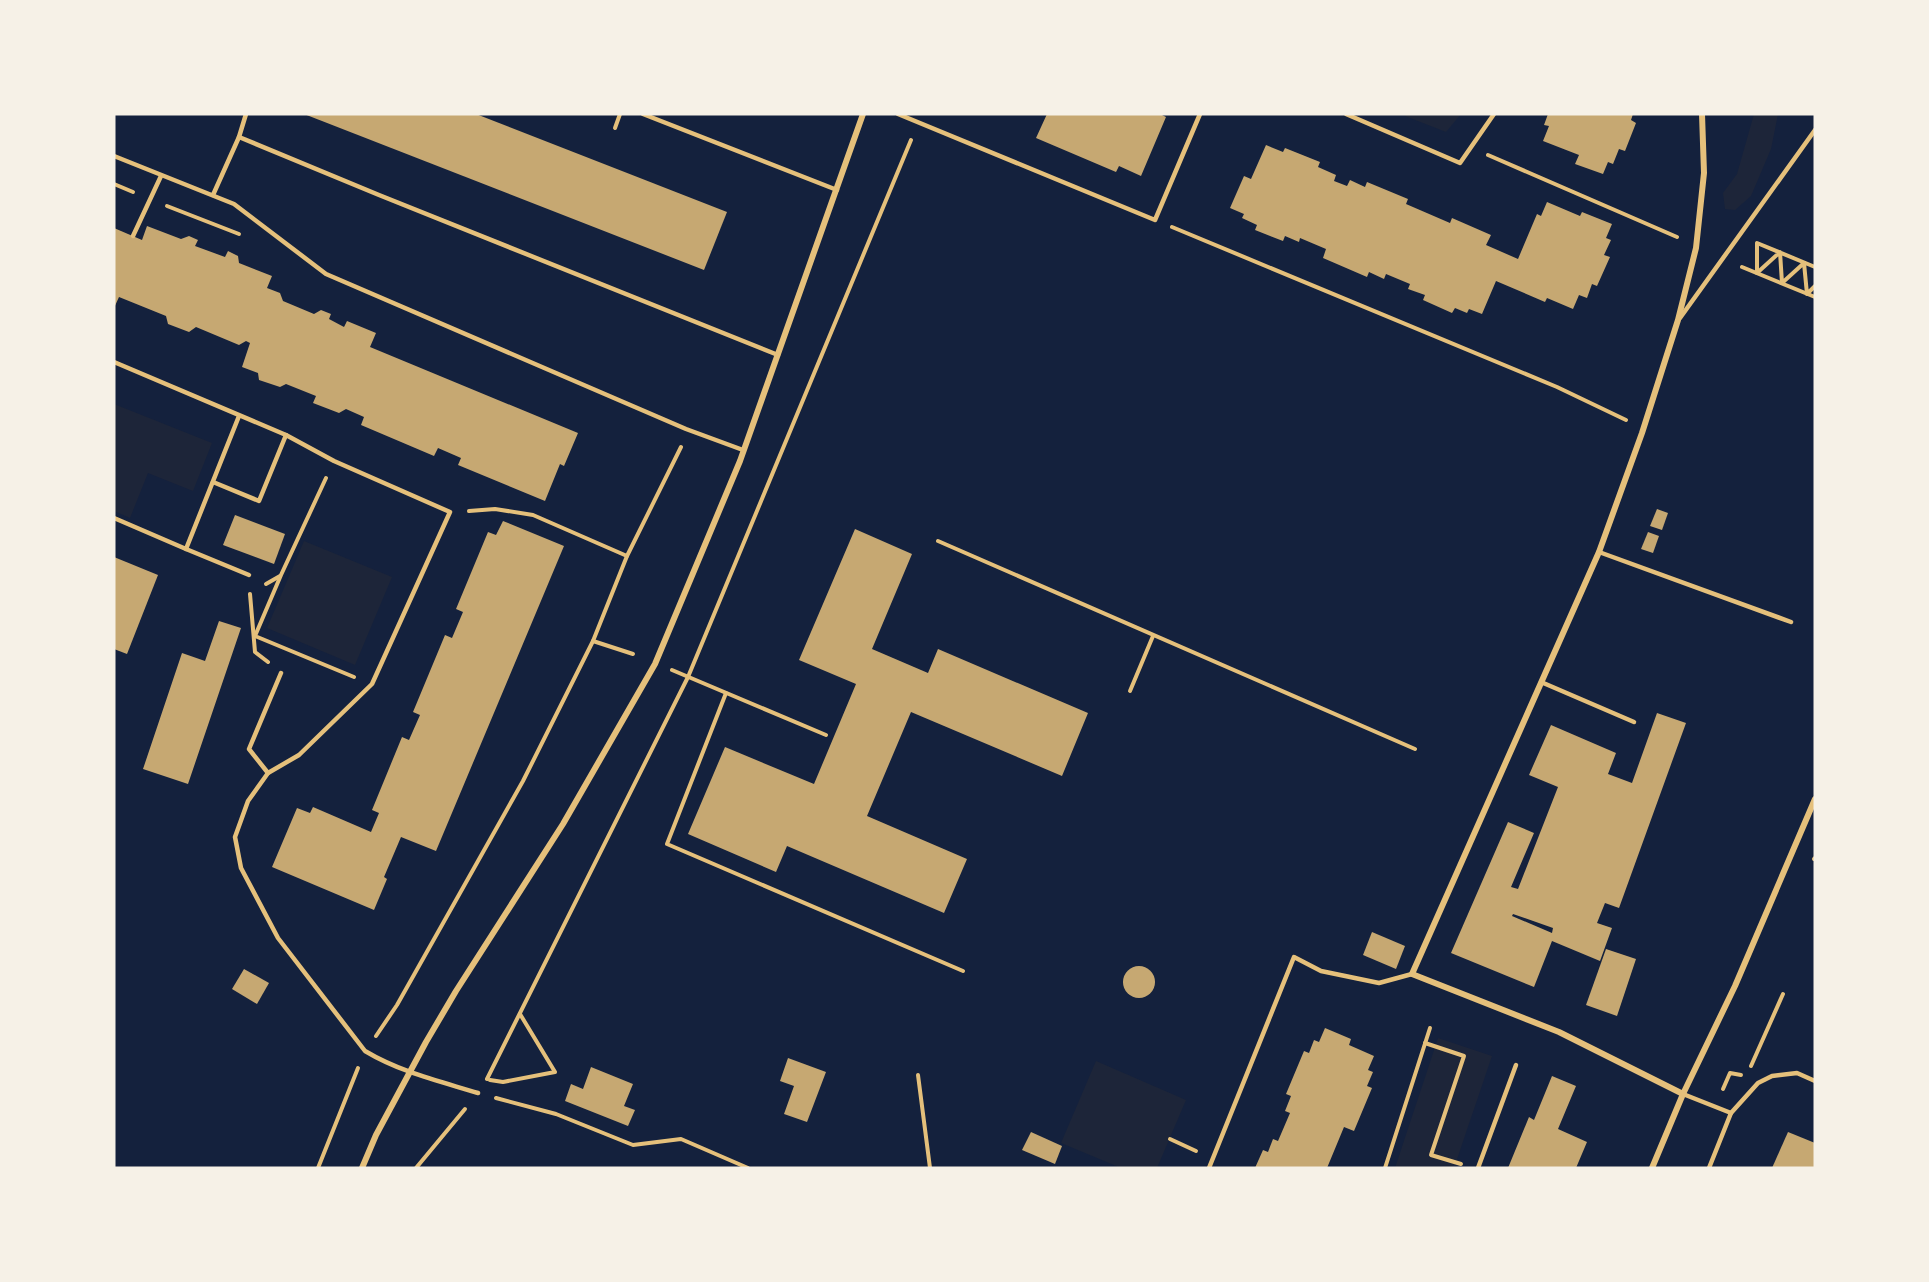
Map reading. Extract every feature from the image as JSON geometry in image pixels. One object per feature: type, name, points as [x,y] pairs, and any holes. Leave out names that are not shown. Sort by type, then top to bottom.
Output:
[{"type":"street","points":[[362,1168],[376,1136],[456,991],[563,824],[655,664],[743,450],[863,114]]},
{"type":"street","points":[[1683,1094],[1559,1032],[1412,974],[1599,552],[1642,433],[1678,320],[1696,248],[1704,173],[1702,114]]},
{"type":"street","points":[[1652,1168],[1683,1094],[1735,986],[1815,799]]},
{"type":"lane","points":[[213,195],[239,137],[246,114]]},
{"type":"lane","points":[[642,114],[837,190]]},
{"type":"lane","points":[[898,114],[1155,220],[1200,114]]},
{"type":"lane","points":[[1346,114],[1460,163],[1494,114]]},
{"type":"lane","points":[[1678,320],[1815,130]]},
{"type":"lane","points":[[239,137],[778,355]]},
{"type":"lane","points":[[114,156],[234,204],[326,274],[686,429],[743,450]]},
{"type":"lane","points":[[133,236],[160,176]]},
{"type":"lane","points":[[114,362],[286,435],[334,461],[450,512],[372,684],[299,755],[268,773],[248,801],[235,837],[241,868],[278,938],[365,1051],[383,1062],[478,1093]]},
{"type":"lane","points":[[186,549],[239,416]]},
{"type":"lane","points":[[213,482],[259,501],[286,435]]},
{"type":"lane","points":[[114,518],[249,575]]},
{"type":"lane","points":[[1599,552],[1791,622]]},
{"type":"lane","points":[[268,773],[249,749],[281,673]]},
{"type":"lane","points":[[1541,682],[1634,722]]},
{"type":"lane","points":[[1209,1168],[1294,957],[1321,971],[1379,983],[1412,974]]},
{"type":"lane","points":[[1478,1168],[1515,1065]]},
{"type":"lane","points":[[1709,1168],[1731,1113],[1758,1083],[1772,1076],[1797,1073],[1815,1081]]},
{"type":"lane","points":[[1683,1094],[1731,1113]]},
{"type":"path","points":[[615,128],[620,114]]},
{"type":"path","points":[[416,1168],[487,1080],[688,677],[918,121]]},
{"type":"path","points":[[1471,148],[1680,239],[1682,228]]},
{"type":"path","points":[[1155,220],[1557,387],[1629,421]]},
{"type":"path","points":[[1757,273],[1757,243],[1815,267]]},
{"type":"path","points":[[1757,273],[1780,252]]},
{"type":"path","points":[[1780,252],[1782,283]]},
{"type":"path","points":[[1782,283],[1804,263]]},
{"type":"path","points":[[1804,263],[1807,294]]},
{"type":"path","points":[[1742,267],[1815,297]]},
{"type":"path","points":[[1807,294],[1815,286]]},
{"type":"path","points":[[318,1168],[365,1051],[397,1005],[523,781],[593,641],[627,555],[681,445],[686,429]]},
{"type":"path","points":[[255,636],[334,461]]},
{"type":"path","points":[[450,512],[495,509],[533,515],[627,555]]},
{"type":"path","points":[[938,541],[1415,749]]},
{"type":"path","points":[[250,594],[255,652],[281,673]]},
{"type":"path","points":[[255,636],[372,684]]},
{"type":"path","points":[[1130,691],[1153,636]]},
{"type":"path","points":[[593,641],[633,654]]},
{"type":"path","points":[[667,668],[826,735]]},
{"type":"path","points":[[726,693],[667,844],[963,971]]},
{"type":"path","points":[[487,1080],[503,1082],[555,1072],[520,1014]]},
{"type":"path","points":[[1386,1168],[1430,1028]]},
{"type":"path","points":[[1425,1043],[1464,1056],[1431,1155],[1462,1165]]},
{"type":"path","points":[[918,1075],[930,1168]]},
{"type":"path","points":[[478,1093],[556,1114],[633,1145],[681,1139],[748,1168]]},
{"type":"path","points":[[1170,1139],[1213,1159]]},
{"type":"shaded area","points":[[1406,114],[1461,114],[1446,132],[1405,116]]},
{"type":"shaded area","points":[[1754,114],[1778,114],[1771,149],[1751,196],[1735,210],[1725,209],[1723,193],[1737,174]]},
{"type":"shaded area","points":[[114,404],[212,443],[193,491],[148,473],[130,518],[114,511]]},
{"type":"shaded area","points":[[304,541],[392,577],[355,665],[267,628]]},
{"type":"shaded area","points":[[1438,1038],[1492,1056],[1454,1168],[1395,1168]]},
{"type":"shaded area","points":[[1096,1061],[1186,1100],[1157,1168],[1121,1168],[1061,1143]]},
{"type":"building","points":[[304,114],[476,114],[727,212],[704,270]]},
{"type":"building","points":[[1047,114],[1160,114],[1166,117],[1141,176],[1119,166],[1116,172],[1036,138]]},
{"type":"building","points":[[1548,114],[1633,114],[1631,120],[1636,123],[1625,151],[1619,149],[1613,164],[1608,162],[1603,174],[1575,164],[1579,155],[1543,141],[1549,126],[1544,125]]},
{"type":"building","points":[[1266,145],[1283,152],[1285,148],[1320,162],[1318,167],[1336,175],[1334,181],[1347,186],[1350,180],[1365,187],[1367,182],[1408,199],[1406,204],[1450,223],[1452,218],[1491,235],[1486,245],[1518,259],[1537,214],[1541,216],[1547,202],[1580,216],[1582,212],[1612,224],[1606,238],[1611,240],[1604,255],[1610,257],[1597,286],[1592,284],[1587,298],[1579,295],[1573,309],[1547,298],[1545,302],[1496,281],[1482,314],[1469,309],[1467,313],[1455,308],[1452,313],[1423,300],[1425,295],[1408,289],[1410,284],[1386,274],[1384,279],[1369,272],[1367,277],[1323,258],[1326,249],[1300,238],[1299,242],[1285,236],[1283,241],[1255,230],[1257,225],[1242,218],[1244,214],[1230,208],[1244,176],[1251,179]]},
{"type":"building","points":[[147,226],[181,239],[189,236],[198,240],[195,246],[225,257],[228,251],[238,256],[239,263],[272,276],[267,288],[280,293],[283,301],[314,314],[321,310],[331,314],[329,319],[344,327],[347,321],[376,333],[370,347],[578,433],[564,466],[560,464],[545,501],[458,465],[461,458],[438,448],[434,456],[361,425],[364,417],[346,409],[339,413],[313,403],[316,396],[286,384],[280,387],[259,380],[258,373],[242,367],[250,343],[246,341],[239,345],[196,327],[189,332],[168,324],[166,316],[119,297],[114,308],[114,228],[142,240]]},
{"type":"building","points":[[1657,509],[1668,513],[1662,530],[1650,526]]},
{"type":"building","points":[[235,515],[285,534],[274,564],[223,545]]},
{"type":"building","points":[[503,521],[564,546],[436,851],[401,837],[384,877],[387,879],[374,910],[272,867],[297,808],[310,813],[313,807],[371,832],[379,813],[372,810],[402,737],[409,740],[420,715],[413,712],[445,635],[452,638],[463,612],[456,609],[488,532],[496,535]]},
{"type":"building","points":[[855,529],[912,554],[872,649],[928,673],[938,649],[1088,713],[1062,776],[911,712],[867,816],[967,859],[944,913],[787,846],[776,872],[688,834],[725,747],[814,784],[856,684],[799,660]]},
{"type":"building","points":[[1648,532],[1659,536],[1653,553],[1641,549]]},
{"type":"building","points":[[114,557],[158,575],[127,654],[114,649]]},
{"type":"building","points":[[219,621],[241,628],[188,784],[143,769],[182,653],[205,661]]},
{"type":"building","points":[[1657,713],[1686,723],[1619,908],[1605,903],[1597,923],[1612,928],[1600,961],[1552,941],[1534,987],[1451,953],[1508,822],[1534,833],[1511,887],[1518,889],[1558,787],[1529,775],[1551,725],[1616,753],[1608,774],[1632,783]],"holes":[[[1513,914],[1553,928],[1552,933],[1512,916]]]},
{"type":"building","points":[[1372,932],[1405,946],[1396,969],[1363,955]]},
{"type":"building","points":[[1606,949],[1636,959],[1617,1016],[1586,1005]]},
{"type":"building","points":[[1139,966],[1150,971],[1155,982],[1150,993],[1139,998],[1128,993],[1123,982],[1128,971]]},
{"type":"building","points":[[244,969],[269,983],[257,1004],[232,989]]},
{"type":"building","points":[[1325,1028],[1351,1039],[1349,1045],[1374,1056],[1368,1070],[1373,1072],[1367,1086],[1372,1088],[1354,1131],[1344,1127],[1327,1168],[1255,1168],[1263,1150],[1268,1152],[1273,1139],[1278,1141],[1290,1113],[1285,1111],[1291,1096],[1286,1094],[1304,1051],[1309,1053],[1314,1040],[1319,1042]]},
{"type":"building","points":[[788,1058],[826,1072],[807,1122],[784,1114],[794,1086],[780,1081]]},
{"type":"building","points":[[591,1067],[633,1084],[624,1106],[635,1110],[628,1126],[565,1101],[571,1084],[583,1089]]},
{"type":"building","points":[[1552,1076],[1576,1086],[1558,1129],[1587,1142],[1576,1168],[1508,1168],[1529,1117],[1534,1120]]},
{"type":"building","points":[[1031,1132],[1062,1146],[1055,1164],[1022,1150]]},
{"type":"building","points":[[1788,1132],[1815,1143],[1815,1168],[1772,1168]]}]
